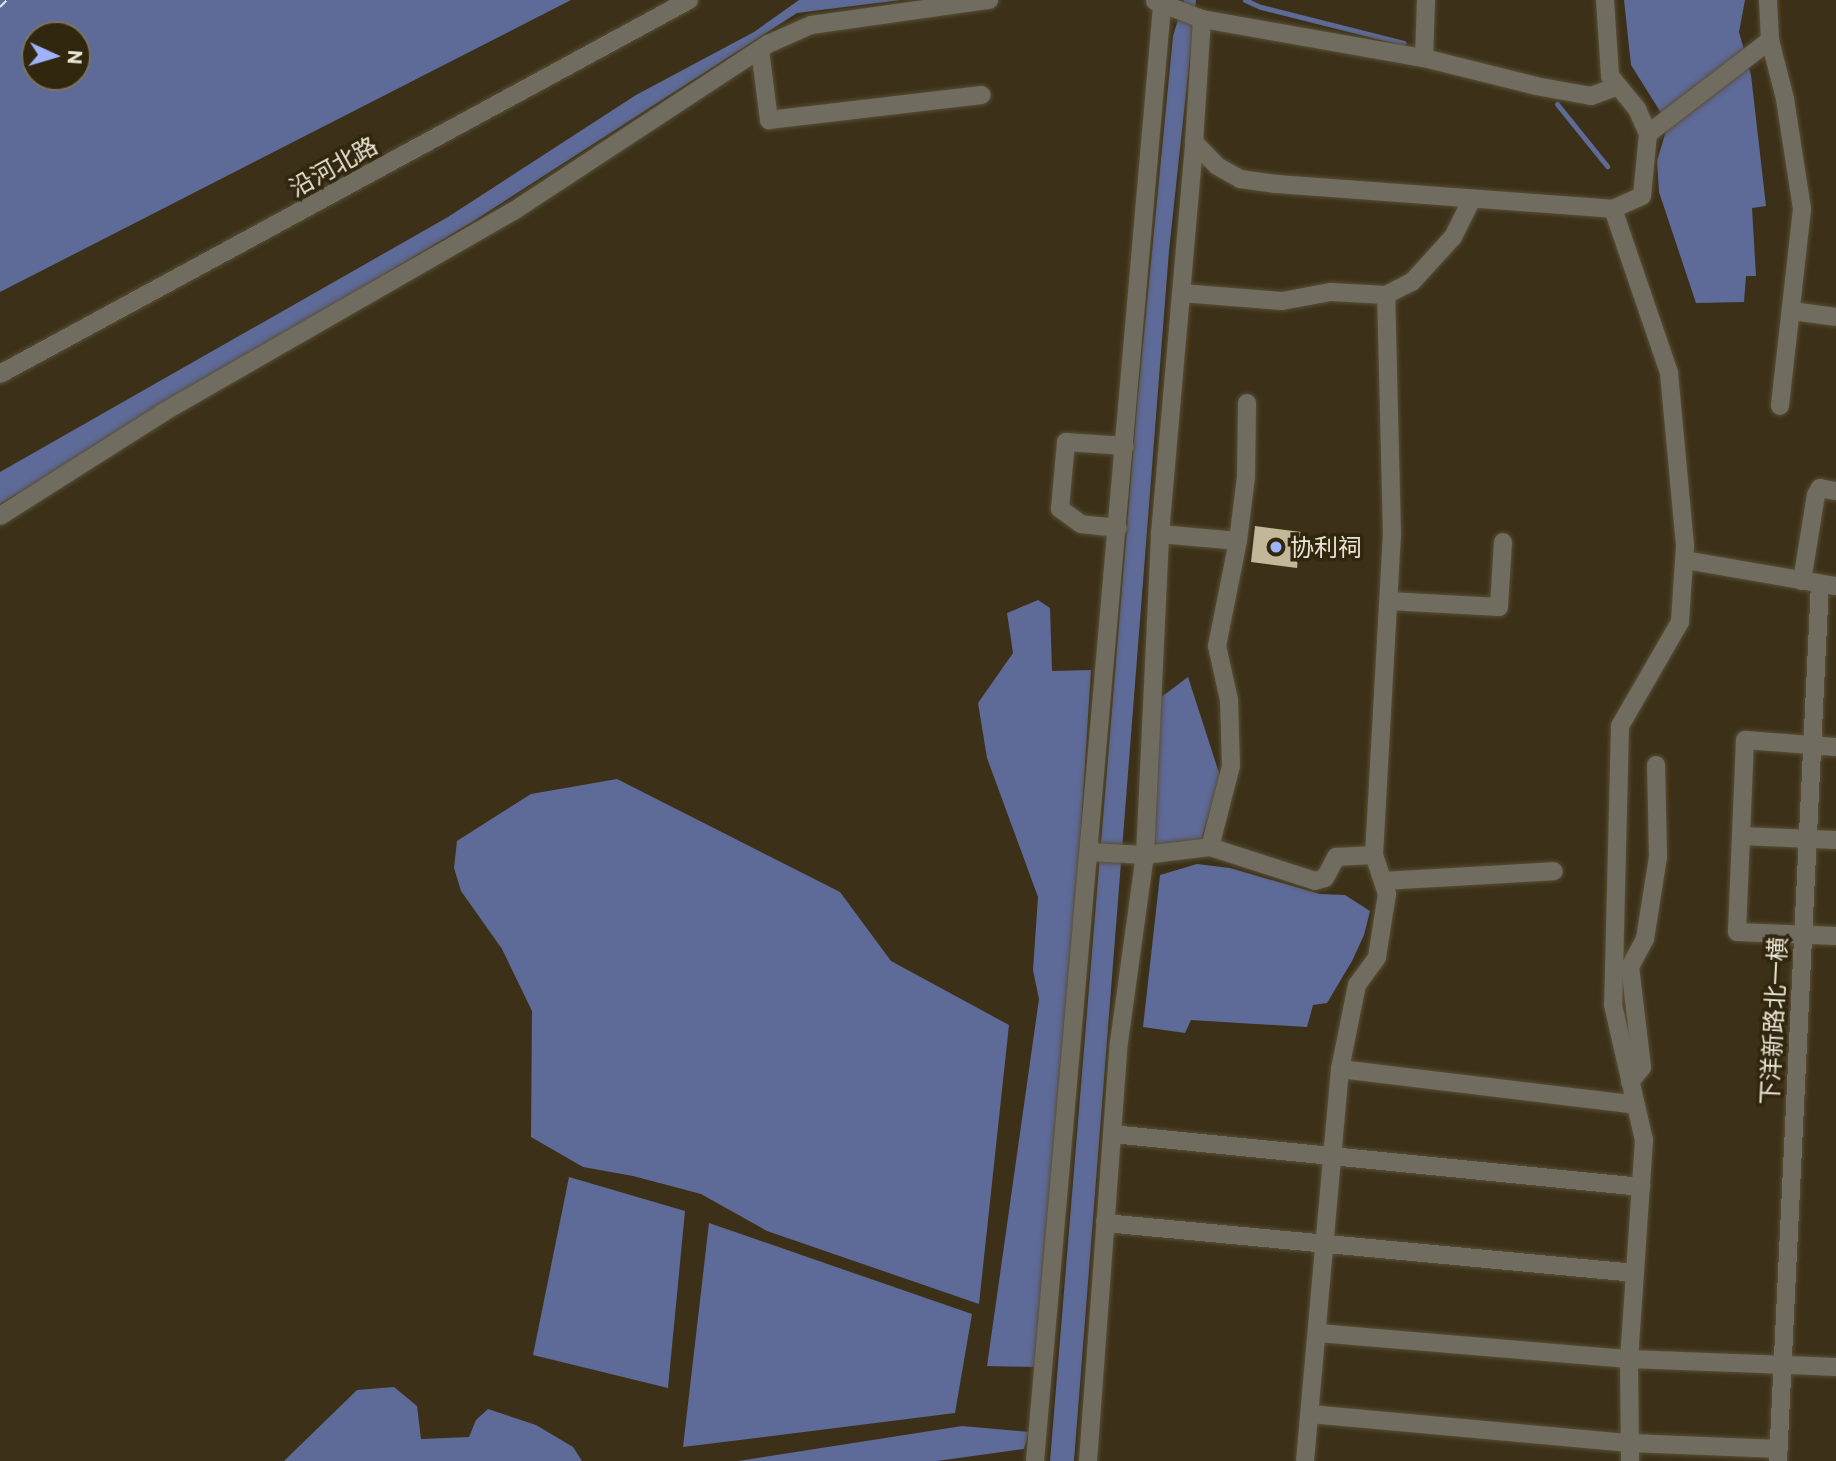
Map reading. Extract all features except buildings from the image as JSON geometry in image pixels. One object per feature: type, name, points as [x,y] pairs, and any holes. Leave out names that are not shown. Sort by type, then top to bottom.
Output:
[{"type":"street","name":"沿河北路","points":[[0,374],[689,0]]},
{"type":"street","points":[[0,516],[162,413],[515,210],[760,50],[811,24],[989,0]]},
{"type":"street","points":[[1424,58],[1426,0]]},
{"type":"street","points":[[1194,142],[1217,166],[1240,179],[1471,201],[1613,209],[1642,196],[1648,134],[1637,109],[1610,76],[1605,0]]},
{"type":"street","points":[[1768,0],[1770,40],[1785,99],[1802,209],[1780,406]]},
{"type":"street","points":[[1035,1461],[1125,446],[1158,3],[1202,19],[1424,58],[1536,86],[1591,96],[1618,86]]},
{"type":"street","points":[[1088,1461],[1119,1042],[1145,855],[1160,534],[1202,19]]},
{"type":"street","points":[[1648,134],[1770,40]]},
{"type":"street","points":[[760,50],[769,121],[982,95]]},
{"type":"street","points":[[1181,293],[1282,300],[1331,292],[1386,295],[1412,282],[1453,237],[1471,201]]},
{"type":"street","points":[[1613,209],[1669,373],[1685,560],[1680,622],[1620,726],[1613,1005],[1644,1140],[1629,1359],[1630,1461]]},
{"type":"street","points":[[1305,1461],[1340,1069],[1357,985],[1377,957],[1387,894],[1374,855],[1392,535],[1386,295]]},
{"type":"street","points":[[1792,311],[1836,317]]},
{"type":"street","points":[[1210,847],[1231,766],[1229,700],[1217,646],[1238,541],[1246,477],[1247,403]]},
{"type":"street","points":[[1118,528],[1081,524],[1060,509],[1066,442],[1125,446]]},
{"type":"street","points":[[1802,581],[1816,495],[1820,488],[1836,491]]},
{"type":"street","points":[[1160,534],[1238,541]]},
{"type":"street","points":[[1389,601],[1499,607],[1503,542]]},
{"type":"street","points":[[1685,560],[1828,585]]},
{"type":"street","name":"下洋新路北一横","points":[[1779,1455],[1806,839],[1812,745],[1828,585]]},
{"type":"street","points":[[1836,747],[1745,740],[1737,933],[1836,936]]},
{"type":"street","points":[[1630,1082],[1642,1067],[1630,967],[1645,939],[1658,857],[1656,765]]},
{"type":"street","points":[[1741,836],[1836,841]]},
{"type":"street","points":[[1089,852],[1145,855],[1210,847],[1315,881],[1325,878],[1336,857],[1374,855]]},
{"type":"street","points":[[1383,881],[1555,872]]},
{"type":"street","points":[[1340,1069],[1636,1105]]},
{"type":"street","points":[[1112,1134],[1641,1187]]},
{"type":"street","points":[[1105,1223],[1635,1273]]},
{"type":"street","points":[[1318,1333],[1629,1359],[1836,1367]]},
{"type":"street","points":[[1310,1414],[1779,1455]]},
{"type":"water","points":[[0,0],[571,0],[0,292]]},
{"type":"water","points":[[799,0],[901,0],[797,13],[472,222],[0,504],[0,472],[448,217],[636,95],[754,32]]},
{"type":"water","points":[[1184,0],[1196,0],[1169,251],[1074,1461],[1050,1461],[1137,406],[1173,36]]},
{"type":"water","points":[[1624,0],[1745,0],[1739,32],[1751,75],[1766,206],[1752,208],[1756,276],[1746,276],[1744,302],[1696,303],[1659,192],[1657,161],[1668,124],[1631,65]]},
{"type":"water","points":[[1038,600],[1050,608],[1052,671],[1091,670],[1075,921],[1035,1367],[987,1366],[1039,999],[1033,970],[1038,897],[987,758],[978,703],[1013,653],[1007,613]]},
{"type":"water","points":[[1188,677],[1220,776],[1201,841],[1157,847],[1150,843],[1156,701]]},
{"type":"water","points":[[617,779],[840,892],[891,961],[1009,1025],[979,1304],[767,1231],[701,1194],[633,1176],[583,1167],[531,1137],[532,1011],[502,949],[461,891],[454,868],[457,841],[531,794]]},
{"type":"water","points":[[1197,864],[1230,868],[1320,894],[1345,895],[1370,911],[1364,935],[1352,961],[1327,1003],[1313,1005],[1307,1027],[1191,1020],[1185,1033],[1143,1027],[1160,875]]},
{"type":"water","points":[[569,1177],[685,1211],[668,1388],[533,1355]]},
{"type":"water","points":[[709,1223],[972,1314],[955,1413],[683,1447]]},
{"type":"water","points":[[394,1387],[417,1406],[421,1439],[469,1437],[476,1420],[488,1409],[536,1425],[573,1447],[582,1461],[284,1461],[357,1390]]},
{"type":"water","points":[[962,1426],[1029,1432],[1024,1449],[937,1461],[738,1461]]},
{"type":"waterway","points":[[1245,0],[1261,7],[1404,43]]},
{"type":"waterway","points":[[1557,104],[1607,166]]},
{"type":"ferry route","points":[[0,7],[7,0]]},
{"type":"place","name":"协利祠","points":[[1276,547]]}]
